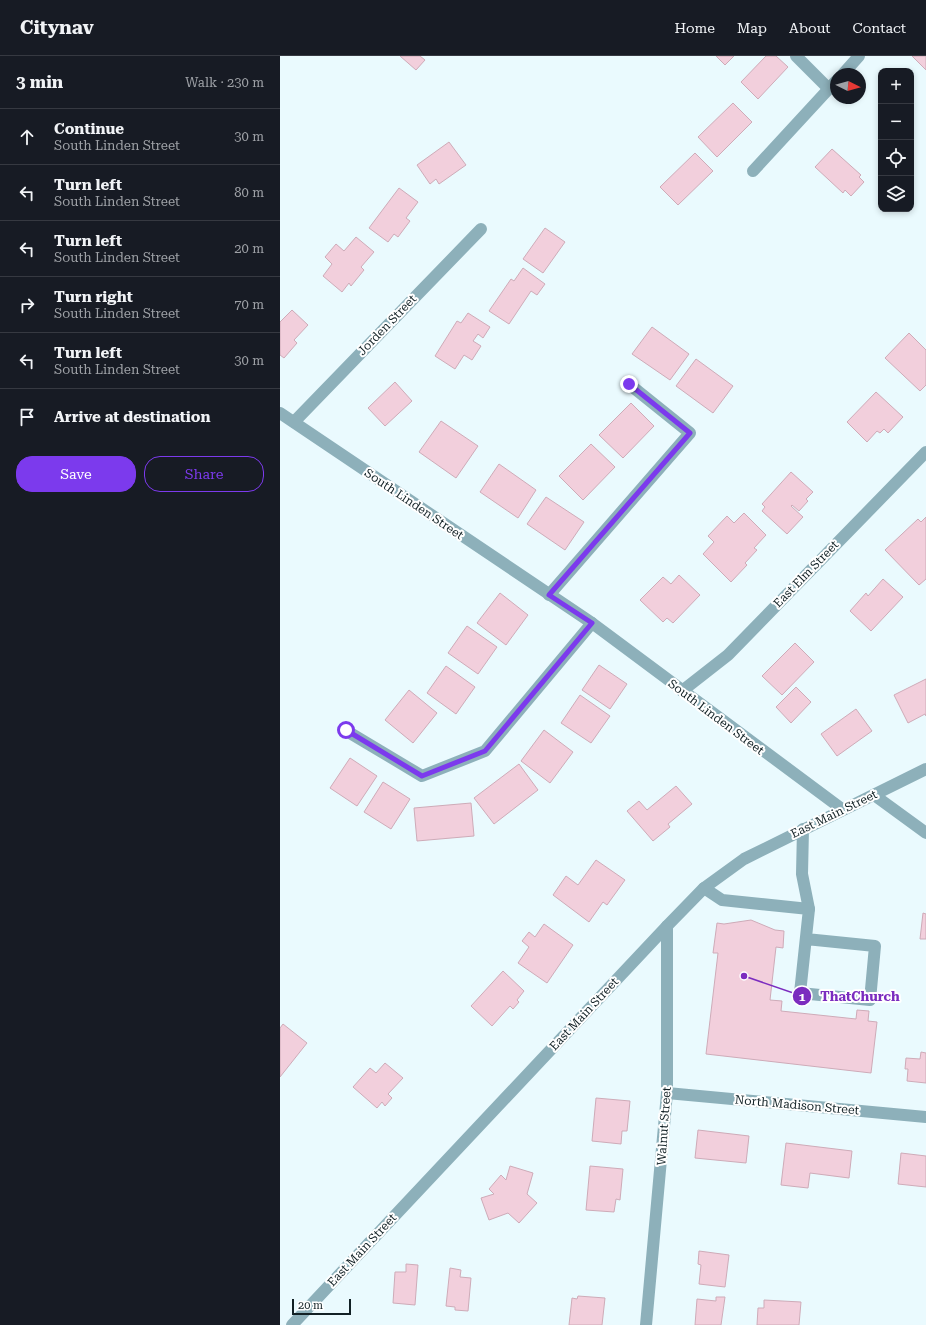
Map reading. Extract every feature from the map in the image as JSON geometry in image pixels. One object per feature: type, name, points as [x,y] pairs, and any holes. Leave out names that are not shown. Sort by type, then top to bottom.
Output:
[{"type":"street","points":[[796,56],[830,83]]},
{"type":"street","points":[[848,68],[859,56]]},
{"type":"street","points":[[753,171],[830,87]]},
{"type":"street","name":"Jorden Street","points":[[294,422],[481,229]]},
{"type":"street","points":[[549,595],[690,433],[629,384]]},
{"type":"street","name":"South Linden Street","points":[[280,413],[592,623],[842,809]]},
{"type":"street","name":"East Elm Street","points":[[682,691],[728,655],[926,452]]},
{"type":"street","points":[[346,730],[422,776],[485,751],[592,623]]},
{"type":"street","name":"East Main Street","points":[[292,1325],[704,888],[744,859],[842,809],[926,769]]},
{"type":"street","points":[[874,795],[926,833]]},
{"type":"street","points":[[803,829],[802,874],[809,909],[800,993],[870,1000],[875,946],[806,939]]},
{"type":"street","points":[[704,888],[722,900],[809,909]]},
{"type":"street","name":"Walnut Street","points":[[646,1325],[667,1093],[667,926]]},
{"type":"street","name":"North Madison Street","points":[[667,1093],[926,1117]]},
{"type":"building","points":[[400,56],[420,56],[425,60],[416,70]]},
{"type":"building","points":[[716,56],[734,56],[725,65]]},
{"type":"building","points":[[766,56],[776,56],[788,67],[758,99],[741,82]]},
{"type":"building","points":[[912,56],[926,56],[926,70]]},
{"type":"building","points":[[733,103],[752,122],[717,157],[698,137]]},
{"type":"building","points":[[449,142],[466,165],[439,184],[436,179],[430,184],[417,165]]},
{"type":"building","points":[[832,149],[861,175],[859,177],[864,182],[851,196],[845,190],[843,193],[815,167]]},
{"type":"building","points":[[695,153],[713,171],[678,205],[660,187]]},
{"type":"building","points":[[399,188],[418,202],[406,218],[410,221],[398,237],[394,234],[388,242],[369,228]]},
{"type":"building","points":[[545,228],[565,242],[543,273],[523,259]]},
{"type":"building","points":[[356,237],[374,252],[361,267],[364,270],[351,286],[349,283],[342,292],[323,276],[332,264],[325,257],[336,244],[344,251]]},
{"type":"building","points":[[523,268],[545,284],[537,295],[531,291],[509,324],[489,311],[511,279],[514,281]]},
{"type":"building","points":[[292,310],[308,325],[294,340],[297,343],[284,358],[280,355],[280,322]]},
{"type":"building","points":[[468,313],[490,327],[483,338],[478,334],[473,341],[481,346],[472,360],[464,355],[455,369],[435,356],[457,321],[461,323]]},
{"type":"building","points":[[652,327],[689,354],[670,380],[632,354]]},
{"type":"building","points":[[909,333],[926,350],[926,385],[920,391],[885,358]]},
{"type":"building","points":[[696,359],[733,386],[713,413],[676,386]]},
{"type":"building","points":[[395,382],[412,401],[385,426],[368,408]]},
{"type":"building","points":[[876,392],[903,417],[888,433],[884,429],[880,433],[877,431],[867,442],[847,422]]},
{"type":"building","points":[[631,403],[654,426],[623,458],[599,435]]},
{"type":"building","points":[[441,421],[478,446],[456,478],[419,452]]},
{"type":"building","points":[[591,444],[615,467],[583,500],[559,476]]},
{"type":"building","points":[[499,464],[536,490],[518,518],[480,492]]},
{"type":"building","points":[[791,472],[813,492],[806,499],[808,501],[799,511],[792,505],[791,506],[803,517],[787,534],[762,511],[765,507],[762,504]]},
{"type":"building","points":[[546,497],[584,522],[565,550],[527,524]]},
{"type":"building","points":[[744,513],[766,535],[754,548],[757,550],[745,563],[747,565],[731,582],[703,554],[714,542],[708,536],[727,516],[734,523]]},
{"type":"building","points":[[926,517],[926,579],[919,585],[885,550],[918,519],[921,522]]},
{"type":"building","points":[[679,575],[700,595],[673,623],[667,618],[663,622],[640,600],[663,577],[671,584]]},
{"type":"building","points":[[883,579],[903,597],[871,631],[850,611],[866,593],[868,596]]},
{"type":"building","points":[[500,593],[528,615],[506,645],[477,623]]},
{"type":"building","points":[[467,626],[497,647],[478,674],[448,653]]},
{"type":"building","points":[[795,643],[814,662],[782,695],[762,676]]},
{"type":"building","points":[[599,665],[627,684],[610,709],[582,690]]},
{"type":"building","points":[[446,666],[475,687],[456,714],[427,693]]},
{"type":"building","points":[[926,679],[926,716],[925,714],[908,723],[894,695]]},
{"type":"building","points":[[796,687],[811,702],[791,723],[776,707]]},
{"type":"building","points":[[409,690],[437,713],[413,743],[385,720]]},
{"type":"building","points":[[580,695],[610,716],[591,743],[561,723]]},
{"type":"building","points":[[856,709],[872,731],[837,756],[821,734]]},
{"type":"building","points":[[544,730],[573,752],[550,783],[521,761]]},
{"type":"building","points":[[350,758],[377,776],[357,806],[330,788]]},
{"type":"building","points":[[519,764],[538,790],[494,824],[474,798]]},
{"type":"building","points":[[383,782],[410,799],[391,829],[364,812]]},
{"type":"building","points":[[676,786],[692,804],[668,824],[670,827],[653,841],[627,811],[639,801],[647,810]]},
{"type":"building","points":[[471,803],[474,836],[417,841],[414,808]]},
{"type":"building","points":[[596,860],[625,880],[607,905],[603,902],[589,922],[553,895],[566,876],[578,885]]},
{"type":"building","points":[[923,913],[926,914],[926,939],[920,939]]},
{"type":"building","points":[[751,920],[775,930],[784,931],[783,948],[776,947],[770,1000],[782,1001],[781,1011],[856,1019],[857,1010],[869,1011],[868,1021],[877,1022],[871,1073],[706,1054],[718,953],[713,953],[717,923],[724,924]]},
{"type":"building","points":[[544,924],[573,945],[547,983],[518,963],[529,947],[522,941],[529,932],[535,937]]},
{"type":"building","points":[[503,971],[524,991],[517,1000],[519,1002],[513,1009],[510,1006],[492,1026],[471,1006]]},
{"type":"building","points":[[283,1024],[307,1043],[280,1077],[280,1028]]},
{"type":"building","points":[[921,1052],[926,1053],[926,1083],[907,1081],[908,1069],[905,1069],[906,1058],[920,1059]]},
{"type":"building","points":[[385,1063],[403,1078],[388,1094],[392,1098],[385,1106],[382,1102],[377,1108],[353,1087],[370,1068],[376,1073]]},
{"type":"building","points":[[596,1098],[630,1101],[627,1131],[622,1131],[621,1144],[592,1141]]},
{"type":"building","points":[[698,1130],[749,1136],[746,1163],[695,1158]]},
{"type":"building","points":[[786,1143],[852,1151],[849,1178],[810,1173],[808,1188],[781,1185]]},
{"type":"building","points":[[901,1153],[926,1156],[926,1187],[898,1184]]},
{"type":"building","points":[[510,1166],[533,1173],[527,1194],[537,1203],[519,1223],[508,1213],[489,1220],[481,1198],[494,1194],[489,1189],[501,1175],[506,1180]]},
{"type":"building","points":[[590,1166],[623,1169],[620,1200],[616,1199],[614,1212],[586,1210]]},
{"type":"building","points":[[699,1251],[729,1255],[725,1287],[699,1284],[701,1265],[698,1264]]},
{"type":"building","points":[[406,1264],[418,1265],[415,1305],[393,1303],[395,1272],[406,1272]]},
{"type":"building","points":[[450,1268],[461,1270],[460,1277],[471,1278],[468,1311],[455,1310],[455,1307],[446,1306]]},
{"type":"building","points":[[578,1296],[605,1298],[602,1325],[569,1325],[572,1298],[577,1299]]},
{"type":"building","points":[[716,1297],[725,1297],[721,1325],[695,1325],[697,1299],[716,1301]]},
{"type":"building","points":[[764,1300],[801,1302],[799,1325],[757,1325],[758,1308],[764,1308]]},
{"type":"place","name":"ThatChurch","points":[[744,976]]},
{"type":"route","points":[[346,730],[422,776],[485,751],[592,623],[549,595],[690,433],[629,384]]}]
